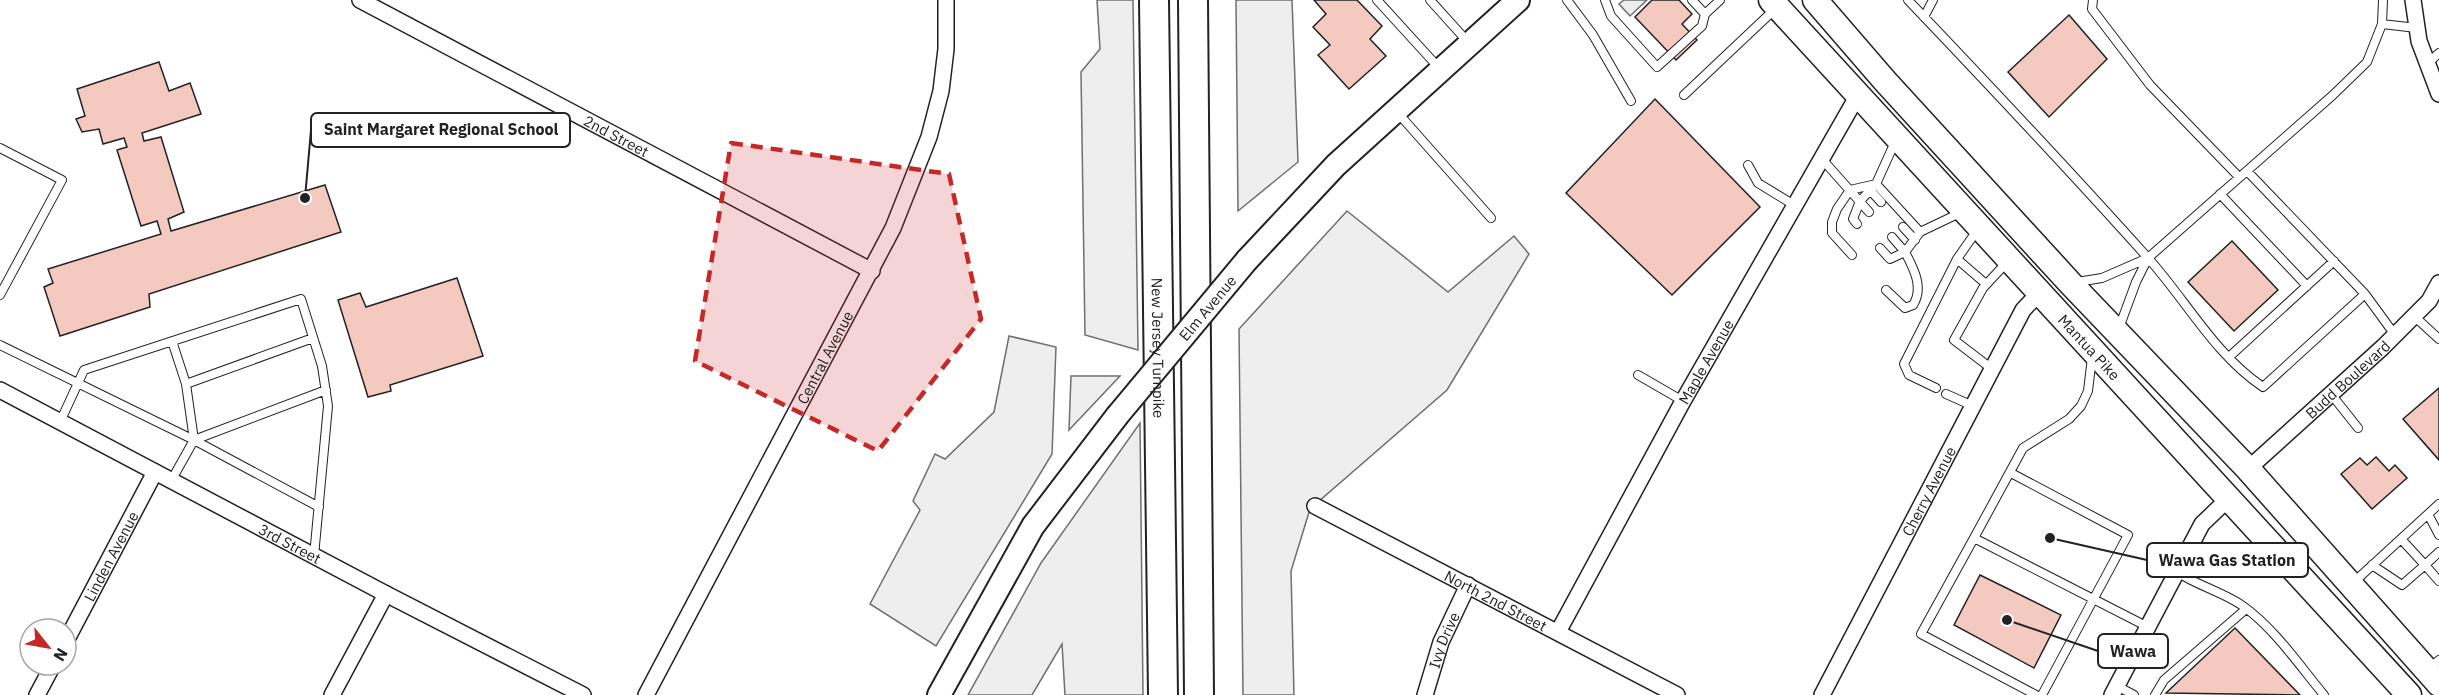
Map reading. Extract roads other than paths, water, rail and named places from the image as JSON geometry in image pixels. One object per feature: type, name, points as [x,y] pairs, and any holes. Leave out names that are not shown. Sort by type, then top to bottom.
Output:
[{"type":"highway","name":"New Jersey Turnpike","points":[[1154,0],[1163,695]]},
{"type":"highway","points":[[1193,0],[1199,695]]},
{"type":"main road","name":"Elm Avenue","points":[[939,695],[1033,526],[1117,416],[1248,260],[1311,190],[1518,0]]},
{"type":"main road","name":"Mantua Pike","points":[[1815,0],[2070,283],[2248,469],[2351,585],[2435,671]]},
{"type":"main road","name":"Mantua Pike","points":[[1774,3],[2402,693]]},
{"type":"street","name":"2nd Street","points":[[360,0],[872,271]]},
{"type":"street","name":"Central Avenue","points":[[646,695],[893,228],[929,137],[941,91],[946,49],[946,0]]},
{"type":"street","points":[[2413,0],[2417,28],[2433,58],[2439,94]]},
{"type":"street","name":"Maple Avenue","points":[[1558,632],[1683,401],[1858,95]]},
{"type":"street","name":"Budd Boulevard","points":[[2248,469],[2395,335],[2429,301],[2439,284]]},
{"type":"street","name":"Cherry Avenue","points":[[1822,695],[2023,310],[2038,293]]},
{"type":"street","name":"3rd Street","points":[[0,390],[386,594],[583,695]]},
{"type":"street","name":"Linden Avenue","points":[[78,618],[155,472]]},
{"type":"street","points":[[2115,691],[2202,524],[2228,500]]},
{"type":"street","name":"North 2nd Street","points":[[1315,506],[1677,695]]},
{"type":"street","name":"Ivy Drive","points":[[1425,695],[1442,642],[1468,585]]},
{"type":"street","points":[[333,695],[386,594]]},
{"type":"street","points":[[37,695],[47,677]]},
{"type":"lane","points":[[1377,0],[1441,70]]},
{"type":"lane","points":[[1430,0],[1470,44]]},
{"type":"lane","points":[[1567,0],[1593,35],[1631,101]]},
{"type":"lane","points":[[1692,0],[1705,14]]},
{"type":"lane","points":[[1607,1],[1611,16],[1657,67],[1702,26],[1705,14],[1720,0]]},
{"type":"lane","points":[[1908,0],[2148,258],[2196,321],[2229,357],[2263,387],[2365,294]]},
{"type":"lane","points":[[1924,17],[1933,0]]},
{"type":"lane","points":[[2093,0],[2092,9],[2150,85],[2239,177]]},
{"type":"lane","points":[[2070,283],[2102,278],[2148,258],[2239,177],[2280,144],[2367,62],[2382,24],[2383,0]]},
{"type":"lane","points":[[1684,95],[1774,3]]},
{"type":"lane","points":[[2382,24],[2417,28]]},
{"type":"lane","points":[[1396,111],[1491,218]]},
{"type":"lane","points":[[1857,224],[1853,219],[1860,201],[1873,187],[1897,138]]},
{"type":"lane","points":[[0,148],[62,180],[0,295]]},
{"type":"lane","points":[[1821,157],[1869,212]]},
{"type":"lane","points":[[1748,165],[1758,183],[1794,205]]},
{"type":"lane","points":[[2247,171],[2365,294],[2395,335]]},
{"type":"lane","points":[[1850,190],[1873,187]]},
{"type":"lane","points":[[1873,187],[1881,202]]},
{"type":"lane","points":[[1873,187],[1920,232]]},
{"type":"lane","points":[[1850,190],[1834,216],[1832,233],[1852,255]]},
{"type":"lane","points":[[2220,194],[2307,286]]},
{"type":"lane","points":[[1880,248],[1890,259],[1905,252],[1920,232],[1972,219]]},
{"type":"lane","points":[[1936,388],[1909,375],[1904,364],[1958,259],[1972,219]]},
{"type":"lane","points":[[1903,227],[1915,240]]},
{"type":"lane","points":[[1886,290],[1905,308],[1913,305],[1919,296],[1917,282],[1905,252],[1892,237]]},
{"type":"lane","points":[[2117,333],[2123,312],[2148,258]]},
{"type":"lane","points":[[1958,259],[1986,284]]},
{"type":"lane","points":[[1992,369],[1954,340],[1986,284],[2009,260]]},
{"type":"lane","points":[[2229,357],[2334,261]]},
{"type":"lane","points":[[60,422],[84,370],[301,298],[313,338],[328,406],[314,556]]},
{"type":"lane","points":[[2414,316],[2439,339]]},
{"type":"lane","points":[[186,384],[313,338]]},
{"type":"lane","points":[[171,481],[194,440],[186,384],[172,341]]},
{"type":"lane","points":[[0,345],[77,385],[194,440],[319,507]]},
{"type":"lane","points":[[2036,695],[1921,634],[2024,448],[2070,419],[2081,406],[2088,391],[2093,352]]},
{"type":"lane","points":[[1638,375],[1683,401]]},
{"type":"lane","points":[[194,440],[326,390]]},
{"type":"lane","points":[[1946,394],[1973,406]]},
{"type":"lane","points":[[2331,394],[2358,428]]},
{"type":"lane","points":[[2011,473],[2128,535],[2042,695]]},
{"type":"lane","points":[[2351,585],[2439,504]]},
{"type":"lane","points":[[2428,514],[2439,535]]},
{"type":"lane","points":[[1974,538],[2148,627]]},
{"type":"lane","points":[[2401,538],[2439,581]]},
{"type":"lane","points":[[2372,565],[2402,585],[2439,552]]},
{"type":"lane","points":[[2177,572],[2195,584],[2243,607],[2261,621],[2324,695]]},
{"type":"lane","points":[[2155,695],[2164,680],[2243,607]]},
{"type":"lane","points":[[2115,691],[2134,695]]},
{"type":"place","name":"Saint Margaret Regional School","points":[[305,198]]},
{"type":"place","name":"Wawa Gas Station","points":[[2050,538]]},
{"type":"place","name":"Wawa","points":[[2007,620]]}]
